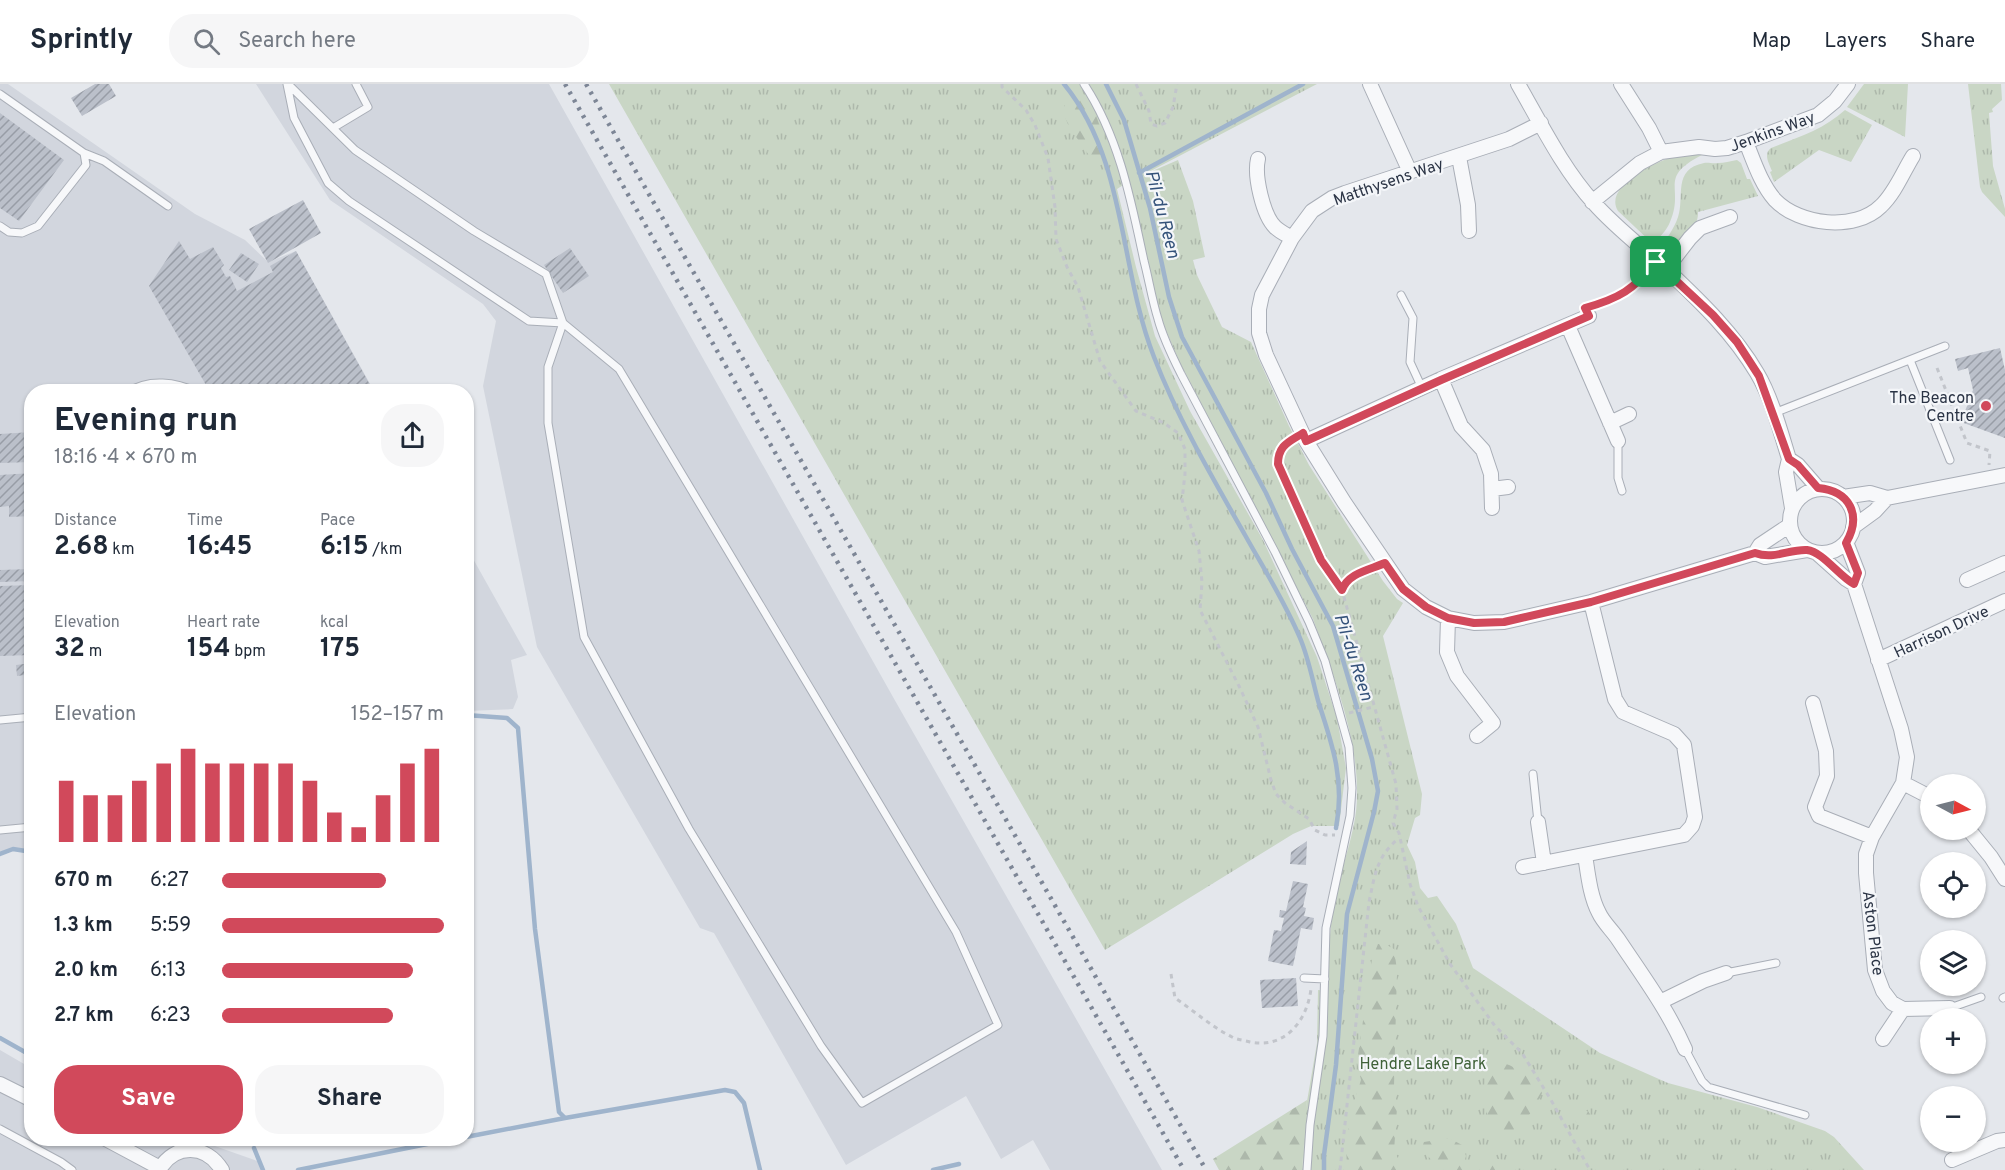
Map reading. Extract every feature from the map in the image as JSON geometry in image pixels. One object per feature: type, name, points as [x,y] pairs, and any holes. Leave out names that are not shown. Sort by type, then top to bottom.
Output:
[{"type":"street","points":[[1370,84],[1410,172]]},
{"type":"street","points":[[1518,84],[1573,176],[1592,202],[1622,233],[1713,315],[1737,342],[1759,376],[1789,459],[1786,472],[1792,508],[1790,530],[1798,543],[1854,584]]},
{"type":"street","points":[[1621,84],[1649,128],[1661,152]]},
{"type":"street","name":"Jenkins Way","points":[[1592,202],[1640,163],[1661,152],[1699,147],[1721,149],[1746,142],[1818,115],[1834,102],[1848,84]]},
{"type":"street","name":"Matthysens Way","points":[[1541,123],[1509,139],[1326,201],[1312,212],[1292,238],[1262,296],[1258,323],[1266,355],[1304,437],[1344,502],[1403,589],[1426,607],[1448,618],[1474,623],[1504,622],[1591,602],[1755,553],[1765,556],[1829,553],[1846,543]]},
{"type":"street","points":[[1746,142],[1762,180],[1777,201],[1786,209],[1801,217],[1837,222],[1852,221],[1868,216],[1880,208],[1889,199],[1913,156]]},
{"type":"street","points":[[1459,157],[1468,205],[1469,231]]},
{"type":"street","points":[[1258,159],[1256,170],[1258,189],[1269,217],[1274,227],[1292,238]]},
{"type":"street","points":[[1661,266],[1700,228],[1730,217]]},
{"type":"street","points":[[1304,437],[1589,316]]},
{"type":"street","points":[[1568,326],[1618,441]]},
{"type":"street","points":[[1441,380],[1461,426],[1483,450],[1491,474],[1492,508]]},
{"type":"street","points":[[1610,423],[1629,414]]},
{"type":"street","points":[[1789,459],[1798,465],[1818,488]]},
{"type":"street","points":[[1843,497],[1870,493],[1887,498],[2005,475]]},
{"type":"street","points":[[1492,489],[1508,487]]},
{"type":"street","points":[[1792,508],[1798,498],[1818,488],[1830,489],[1843,497],[1852,510],[1853,527],[1846,543]]},
{"type":"street","points":[[1853,527],[1875,511],[1887,498]]},
{"type":"street","name":"Matthysens Way","points":[[1755,553],[1760,545],[1790,525]]},
{"type":"street","name":"Harrison Drive","points":[[1846,543],[1858,573],[1854,584],[1901,729],[1907,757],[1903,783]]},
{"type":"street","points":[[1967,580],[2005,563]]},
{"type":"street","name":"Harrison Drive","points":[[1878,660],[2005,601]]},
{"type":"street","points":[[1523,867],[1684,835],[1692,826],[1695,817],[1684,745],[1674,734],[1623,712],[1615,699],[1591,602]]},
{"type":"street","points":[[1448,618],[1447,652],[1456,676],[1493,723],[1476,736]]},
{"type":"street","points":[[1813,703],[1826,751],[1827,776],[1815,807],[1818,816],[1872,837]]},
{"type":"street","points":[[1903,783],[1920,792]]},
{"type":"street","name":"Aston Place","points":[[1903,783],[1872,837],[1866,854],[1875,970],[1883,991],[1892,1004],[1903,1009]]},
{"type":"street","points":[[1538,822],[1544,863]]},
{"type":"street","points":[[1976,840],[2005,879]]},
{"type":"street","points":[[1585,855],[1599,914],[1660,1002],[1677,1030],[1685,1049]]},
{"type":"street","points":[[1660,1002],[1703,981],[1726,973]]},
{"type":"street","points":[[1883,1039],[1903,1009],[1920,1009]]},
{"type":"street","points":[[0,1084],[24,1096]]},
{"type":"street","points":[[1952,1160],[1997,1141],[2005,1140]]},
{"type":"street","points":[[118,1146],[160,1169],[172,1155],[189,1150],[206,1154],[216,1160],[222,1170]]},
{"type":"lane","points":[[287,84],[355,150],[474,231],[546,274],[563,323],[619,369],[956,932],[998,1025],[862,1103],[821,1046],[689,829],[584,637],[548,423],[548,367],[563,323]]},
{"type":"lane","points":[[287,84],[294,118],[328,183],[349,201],[529,321],[563,323]]},
{"type":"lane","points":[[333,128],[368,107],[356,84]]},
{"type":"lane","points":[[1084,84],[1099,106],[1119,159],[1157,318],[1167,345],[1309,622],[1325,661],[1341,716],[1350,759],[1352,788],[1350,816],[1326,928],[1323,1036],[1310,1125],[1307,1170]]},
{"type":"lane","points":[[0,94],[84,153],[104,161],[168,206]]},
{"type":"lane","points":[[0,226],[9,232],[22,232],[38,226],[86,165],[84,153]]},
{"type":"lane","points":[[1401,295],[1413,318],[1410,362],[1422,388]]},
{"type":"lane","points":[[1774,413],[1945,346]]},
{"type":"lane","points":[[1910,360],[1950,460]]},
{"type":"lane","points":[[148,384],[172,382],[177,384]]},
{"type":"lane","points":[[1618,441],[1618,478],[1622,491]]},
{"type":"lane","points":[[0,720],[24,718]]},
{"type":"lane","points":[[1533,774],[1538,822]]},
{"type":"lane","points":[[0,830],[24,828]]},
{"type":"lane","points":[[1726,973],[1776,963]]},
{"type":"lane","points":[[1304,978],[1325,978]]},
{"type":"lane","points":[[1950,1008],[1982,997]]},
{"type":"lane","points":[[1685,1049],[1702,1081],[1708,1087],[1805,1115]]},
{"type":"lane","points":[[0,1129],[24,1142]]},
{"type":"lane","points":[[31,1146],[72,1170]]},
{"type":"path","points":[[1002,84],[1002,87],[1026,110],[1035,125],[1048,158],[1055,207],[1056,239],[1067,267],[1078,286],[1100,361],[1136,411],[1164,423],[1178,433],[1185,449],[1182,500],[1199,551],[1202,582],[1200,610],[1258,727],[1270,780],[1276,794],[1309,819],[1316,830],[1325,835],[1346,836]]},
{"type":"path","points":[[1136,84],[1149,111],[1151,124],[1156,126],[1165,123],[1173,106],[1177,84]]},
{"type":"path","points":[[1589,316],[1585,308],[1607,302],[1626,292],[1661,266]]},
{"type":"path","points":[[1937,368],[1967,443],[1990,451],[1989,465]]},
{"type":"path","points":[[1304,437],[1285,444],[1278,454],[1278,464],[1321,560],[1342,590],[1396,784],[1397,809],[1393,823],[1400,837],[1410,884],[1418,906],[1450,964],[1495,1026],[1522,1053],[1590,1170]]},
{"type":"path","points":[[1342,590],[1350,577],[1385,563]]},
{"type":"path","points":[[1349,714],[1373,707]]},
{"type":"path","points":[[1340,1170],[1340,1153],[1369,902],[1378,863],[1387,848],[1400,837]]},
{"type":"path","points":[[1171,974],[1175,998],[1234,1038],[1257,1043],[1278,1040],[1294,1030],[1304,1017],[1311,996],[1313,978]]},
{"type":"shaded area","points":[[0,84],[8,84],[195,214],[245,240],[268,262],[296,251],[370,384],[24,384],[24,849],[0,852]]},
{"type":"shaded area","points":[[256,84],[549,84],[1162,1170],[1050,1170],[1033,1140],[1001,1159],[966,1096],[846,1165],[714,933],[700,928],[537,647],[483,386],[496,321],[483,304],[330,200]]},
{"type":"shaded area","points":[[474,560],[527,655],[511,660],[518,697],[513,709],[474,711]]},
{"type":"shaded area","points":[[0,1050],[24,1064],[24,1146],[215,1146],[260,1162],[264,1170],[0,1170]]},
{"type":"green space","name":"Hendre Lake Park","points":[[609,84],[1317,84],[1143,175],[1178,160],[1193,201],[1205,257],[1193,260],[1197,275],[1222,327],[1251,342],[1309,465],[1383,581],[1403,603],[1383,636],[1422,794],[1420,815],[1415,818],[1407,845],[1415,862],[1420,888],[1428,898],[1437,896],[1456,924],[1473,968],[1600,1053],[1668,1083],[1757,1107],[1825,1131],[1834,1137],[1864,1170],[1302,1170],[1305,1113],[1317,1043],[1318,990],[1327,991],[1334,904],[1356,809],[1356,773],[1353,750],[1343,706],[1313,619],[1180,363],[1161,319],[1128,182],[1117,189],[1155,336],[1190,411],[1263,540],[1317,657],[1337,718],[1346,768],[1339,826],[1311,826],[1293,834],[1105,950]]},
{"type":"green space","points":[[1864,84],[1908,84],[1905,137],[1847,107]]},
{"type":"green space","points":[[1968,84],[2001,84],[2002,100],[1992,109],[1993,112],[1989,113],[1993,166],[2005,209],[2005,217],[1980,187]]},
{"type":"green space","points":[[1072,94],[1083,94],[1089,99],[1094,110],[1108,149],[1105,157],[1099,162],[1089,155],[1066,120],[1064,107]]},
{"type":"green space","points":[[1845,110],[1872,125],[1851,162],[1819,150],[1774,182],[1767,159],[1769,150],[1819,128]]},
{"type":"green space","points":[[1702,155],[1688,163],[1676,177],[1674,210],[1670,222],[1653,244],[1618,211],[1615,202],[1618,193],[1633,177],[1654,164],[1676,156]]},
{"type":"green space","points":[[1737,160],[1741,163],[1747,179],[1750,179],[1758,196],[1698,212],[1692,231],[1669,257],[1658,249],[1670,234],[1676,221],[1680,209],[1682,185],[1687,171],[1704,163]]},
{"type":"green space","points":[[1378,944],[1385,944],[1394,949],[1397,970],[1394,1086],[1397,1108],[1394,1151],[1400,1162],[1422,1170],[1348,1170],[1347,1167],[1346,1145],[1352,1108],[1361,1080],[1357,1062],[1372,959]]},
{"type":"green space","points":[[1498,1062],[1534,1078],[1542,1093],[1532,1111],[1521,1124],[1516,1129],[1504,1133],[1494,1130],[1484,1105],[1485,1083],[1491,1065]]},
{"type":"green space","points":[[1307,1100],[1302,1170],[1219,1170],[1213,1159]]},
{"type":"green space","points":[[1580,1110],[1586,1110],[1591,1118],[1589,1124],[1580,1126],[1575,1121],[1575,1115]]},
{"type":"green space","points":[[1449,1138],[1462,1145],[1466,1156],[1462,1170],[1443,1170],[1445,1166],[1432,1160],[1421,1150],[1424,1142]]},
{"type":"green space","points":[[1493,1158],[1503,1160],[1513,1170],[1481,1170],[1485,1163]]},
{"type":"building","points":[[95,84],[109,84],[116,96],[82,116],[71,98]]},
{"type":"building","points":[[0,113],[64,160],[19,221],[0,208]]},
{"type":"building","points":[[303,200],[321,233],[268,263],[249,229]]},
{"type":"building","points":[[179,241],[190,259],[213,247],[224,265],[221,268],[226,277],[230,276],[237,291],[273,272],[270,266],[296,251],[370,384],[205,384],[149,286]]},
{"type":"building","points":[[570,248],[589,276],[563,293],[544,265]]},
{"type":"building","points":[[241,253],[259,264],[247,282],[229,270]]},
{"type":"building","name":"The Beacon Centre","points":[[2000,348],[2005,370],[2005,438],[1961,422],[1973,390],[1968,368],[1958,371],[1955,359]]},
{"type":"building","points":[[24,432],[24,462],[0,463],[0,434]]},
{"type":"building","points":[[24,474],[24,516],[9,517],[9,506],[0,507],[0,475]]},
{"type":"building","points":[[24,569],[24,581],[0,582],[0,570]]},
{"type":"building","points":[[24,585],[24,655],[0,656],[0,586]]},
{"type":"building","points":[[24,664],[24,675],[17,676],[16,665]]},
{"type":"building","points":[[1307,841],[1306,865],[1290,864],[1291,852]]},
{"type":"building","points":[[1293,881],[1308,884],[1303,907],[1306,908],[1304,916],[1314,918],[1312,930],[1301,928],[1293,966],[1268,961],[1274,930],[1281,931],[1284,918],[1279,917],[1280,910],[1286,911]]},
{"type":"building","points":[[1296,978],[1298,1006],[1262,1008],[1260,980]]},
{"type":"waterway","points":[[1064,84],[1085,114],[1100,147],[1120,216],[1143,323],[1163,380],[1196,448],[1281,599],[1303,646],[1336,764],[1339,795],[1336,828]]},
{"type":"waterway","name":"Pil-du Reen","points":[[1106,84],[1124,120],[1150,208],[1169,297],[1182,337],[1266,493],[1292,549],[1333,626],[1372,759],[1378,791],[1347,914],[1336,1065],[1324,1170]]},
{"type":"waterway","points":[[1139,173],[1303,84]]},
{"type":"waterway","points":[[474,716],[507,718],[518,728],[535,929],[559,1112],[565,1118],[725,1090],[735,1092],[744,1103],[760,1170]]},
{"type":"waterway","points":[[0,854],[13,849],[24,851]]},
{"type":"waterway","points":[[0,1038],[24,1052]]},
{"type":"waterway","points":[[474,1135],[565,1118]]},
{"type":"waterway","points":[[298,1170],[417,1146]]},
{"type":"waterway","points":[[254,1148],[263,1170]]},
{"type":"waterway","points":[[933,1170],[959,1164]]},
{"type":"railway","points":[[565,84],[1184,1170]]},
{"type":"railway","points":[[586,84],[1206,1170]]},
{"type":"place","name":"The Beacon Centre","points":[[1986,406]]},
{"type":"route","points":[[1656,262],[1713,315],[1737,342],[1759,376],[1789,459],[1798,465],[1818,488],[1830,489],[1847,500],[1854,521],[1852,533],[1846,543],[1858,573],[1854,584],[1845,579],[1818,554],[1807,550],[1765,556],[1755,553],[1591,602],[1504,622],[1474,623],[1448,618],[1426,607],[1403,589],[1385,563],[1350,577],[1342,590],[1321,560],[1278,464],[1278,454],[1285,444],[1303,433],[1306,441],[1589,316],[1585,308],[1607,302],[1626,292],[1639,283],[1656,262]]}]
